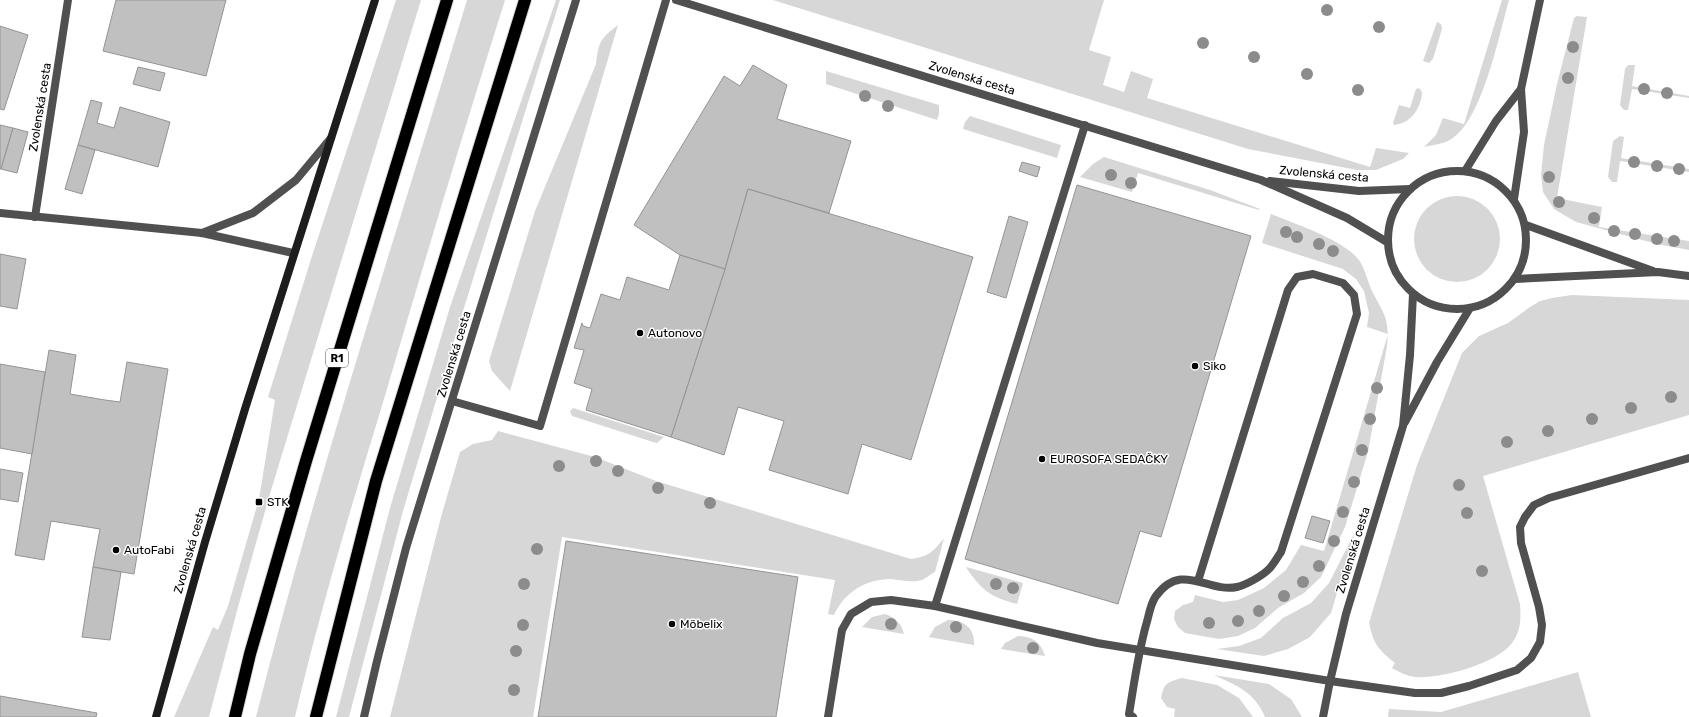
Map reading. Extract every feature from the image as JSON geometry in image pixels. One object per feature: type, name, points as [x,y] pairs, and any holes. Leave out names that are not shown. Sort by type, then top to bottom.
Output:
[{"type":"highway","name":"R1","points":[[235,717],[250,654],[306,461],[447,0]]},
{"type":"highway","points":[[316,717],[376,481],[525,0]]},
{"type":"main road","name":"Zvolenská cesta","points":[[156,717],[207,535],[293,253],[375,0]]},
{"type":"street","name":"Zvolenská cesta","points":[[35,217],[68,0]]},
{"type":"street","name":"Zvolenská cesta","points":[[364,717],[406,548],[576,0]]},
{"type":"street","points":[[452,401],[540,426],[666,0]]},
{"type":"street","name":"Zvolenská cesta","points":[[676,0],[1261,180],[1347,218],[1387,242]]},
{"type":"street","points":[[1514,199],[1524,132],[1521,89],[1540,0]]},
{"type":"street","points":[[1465,171],[1493,125],[1521,89]]},
{"type":"street","points":[[935,606],[1085,125]]},
{"type":"street","name":"Zvolenská cesta","points":[[202,233],[253,213],[296,180],[331,138]]},
{"type":"street","name":"Zvolenská cesta","points":[[1465,171],[1493,180],[1514,199],[1526,225],[1526,253],[1515,279],[1494,299],[1470,308],[1439,307],[1413,294],[1394,271],[1387,242],[1393,213],[1410,189],[1435,174],[1465,171]]},
{"type":"street","name":"Zvolenská cesta","points":[[1261,180],[1359,191],[1410,189]]},
{"type":"street","name":"Zvolenská cesta","points":[[0,213],[202,233],[293,253]]},
{"type":"street","points":[[1526,225],[1658,272]]},
{"type":"street","points":[[1515,279],[1658,272],[1689,276]]},
{"type":"street","points":[[1133,717],[1129,714],[1139,650],[1156,596],[1168,585],[1182,578],[1221,587],[1237,587],[1268,570],[1281,552],[1357,314],[1354,296],[1343,283],[1313,274],[1297,277],[1288,290],[1198,581]]},
{"type":"street","name":"Zvolenská cesta","points":[[1323,717],[1346,614],[1402,426],[1410,355],[1413,294]]},
{"type":"street","name":"Zvolenská cesta","points":[[1402,426],[1437,362],[1470,308]]},
{"type":"street","points":[[828,717],[842,630],[851,614],[871,602],[891,600],[935,606],[1097,643],[1330,681],[1415,693],[1441,693],[1469,686],[1517,670],[1531,658],[1540,642],[1542,625],[1539,607],[1521,543],[1520,527],[1524,517],[1534,505],[1549,498],[1689,458]]},
{"type":"shaded area","points":[[396,0],[421,0],[269,497],[209,717],[174,717],[213,627],[218,630],[228,606],[259,499],[275,400],[268,397],[312,256]]},
{"type":"shaded area","points":[[467,0],[505,0],[443,200],[348,518],[315,637],[295,717],[256,717],[305,537],[357,357]]},
{"type":"shaded area","points":[[556,0],[560,0],[463,311],[403,511],[349,717],[336,717],[390,508],[450,307]]},
{"type":"shaded area","points":[[773,0],[1104,0],[1089,50],[1111,57],[1103,85],[1124,92],[1131,71],[1153,79],[1147,98],[1370,167],[1376,148],[1409,153],[1403,159],[1376,170],[1357,170],[1248,149]]},
{"type":"shaded area","points":[[1502,0],[1509,0],[1495,54],[1473,112],[1464,127],[1453,138],[1443,143],[1424,147],[1436,135],[1443,118],[1464,124]]},
{"type":"shaded area","points":[[1577,16],[1587,17],[1557,198],[1602,207],[1599,227],[1689,241],[1689,250],[1657,244],[1576,222],[1554,209],[1543,192],[1541,175],[1544,145],[1557,84],[1574,18]]},
{"type":"shaded area","points":[[1437,22],[1441,24],[1442,29],[1433,59],[1429,63],[1423,61]]},
{"type":"shaded area","points":[[618,25],[510,391],[492,371],[489,361],[535,211],[596,64],[601,41]]},
{"type":"shaded area","points":[[1628,65],[1635,65],[1632,86],[1689,96],[1689,98],[1632,89],[1628,110],[1624,110],[1620,105],[1625,69]]},
{"type":"shaded area","points":[[826,71],[939,105],[937,120],[826,84]]},
{"type":"shaded area","points":[[1419,88],[1422,92],[1420,104],[1414,114],[1400,124],[1394,125],[1393,123],[1399,105],[1410,108],[1416,89]]},
{"type":"shaded area","points":[[970,116],[1061,145],[1057,158],[963,129],[965,122]]},
{"type":"shaded area","points":[[1620,136],[1624,137],[1621,158],[1689,169],[1689,172],[1620,161],[1617,182],[1612,182],[1608,177],[1613,141]]},
{"type":"shaded area","points":[[1104,157],[1210,190],[1260,209],[1259,210],[1138,173],[1132,192],[1080,177],[1093,164]]},
{"type":"shaded area","points":[[1457,196],[1465,197],[1481,203],[1493,215],[1499,231],[1499,247],[1493,263],[1481,275],[1465,281],[1457,282],[1449,281],[1433,275],[1421,263],[1415,247],[1414,239],[1415,231],[1421,215],[1433,203],[1449,197]]},
{"type":"shaded area","points":[[1271,214],[1333,240],[1345,247],[1354,255],[1361,263],[1371,289],[1385,316],[1388,334],[1367,327],[1369,313],[1364,291],[1356,279],[1343,269],[1262,243]]},
{"type":"shaded area","points":[[1572,295],[1689,300],[1689,415],[1483,476],[1520,604],[1519,629],[1515,639],[1504,651],[1481,664],[1453,673],[1426,677],[1406,675],[1392,668],[1395,663],[1384,654],[1375,642],[1369,623],[1417,465],[1462,353],[1479,336],[1508,323],[1540,301]]},
{"type":"shaded area","points":[[1388,335],[1368,452],[1345,527],[1321,577],[1304,593],[1278,608],[1255,628],[1238,636],[1219,639],[1185,633],[1178,627],[1174,619],[1175,611],[1183,605],[1193,602],[1195,595],[1223,602],[1238,600],[1264,588],[1286,570],[1301,545],[1324,551]]},
{"type":"shaded area","points":[[573,408],[664,437],[657,443],[653,442],[572,416],[570,411]]},
{"type":"shaded area","points":[[498,431],[595,457],[656,481],[911,559],[922,557],[930,553],[944,538],[935,572],[918,581],[891,579],[864,585],[856,589],[843,600],[834,615],[828,614],[835,580],[562,537],[533,717],[390,717],[441,517],[460,452],[473,444],[492,440]]},
{"type":"shaded area","points":[[1355,532],[1331,613],[1310,637],[1288,649],[1264,656],[1217,649],[1239,646],[1261,638],[1283,618],[1311,603],[1329,583]]},
{"type":"shaded area","points":[[966,567],[1023,583],[1017,604],[987,592],[976,582]]},
{"type":"shaded area","points":[[885,614],[898,621],[904,634],[862,627],[872,617]]},
{"type":"shaded area","points":[[948,620],[964,623],[973,634],[974,645],[929,637],[935,627]]},
{"type":"shaded area","points":[[1018,636],[1028,637],[1035,641],[1041,647],[1045,656],[1001,649],[1005,643]]},
{"type":"shaded area","points":[[1578,672],[1591,717],[1388,717],[1389,709],[1441,712]]},
{"type":"shaded area","points":[[1214,675],[1269,684],[1291,699],[1302,717],[1265,717],[1256,701],[1244,690]]},
{"type":"shaded area","points":[[1182,678],[1217,685],[1239,698],[1253,717],[1174,717],[1175,709],[1167,707],[1161,698],[1163,689],[1167,684]]},
{"type":"building","points":[[116,0],[226,0],[206,76],[103,51]]},
{"type":"building","points":[[0,26],[28,35],[4,110],[0,109]]},
{"type":"building","points":[[753,65],[787,85],[777,119],[851,141],[829,213],[748,189],[725,269],[680,255],[634,225],[724,76],[740,86]]},
{"type":"building","points":[[138,67],[165,73],[160,91],[133,84]]},
{"type":"building","points":[[91,100],[102,103],[97,123],[114,128],[120,107],[170,122],[158,167],[78,145]]},
{"type":"building","points":[[0,125],[13,128],[1,169],[0,169]]},
{"type":"building","points":[[13,128],[28,132],[17,173],[1,169]]},
{"type":"building","points":[[78,145],[95,150],[82,194],[65,189]]},
{"type":"building","points":[[1022,162],[1040,167],[1037,177],[1019,171]]},
{"type":"building","points":[[1077,185],[1251,236],[1161,537],[1140,531],[1118,604],[965,559]]},
{"type":"building","points":[[748,189],[973,257],[911,460],[862,444],[848,494],[769,470],[784,421],[738,407],[724,455],[671,437],[725,269]]},
{"type":"building","points":[[1009,216],[1028,222],[1006,298],[987,292]]},
{"type":"building","points":[[0,254],[26,259],[17,309],[0,306]]},
{"type":"building","points":[[680,255],[725,269],[671,437],[586,410],[592,389],[574,383],[584,350],[574,348],[582,323],[583,326],[590,328],[601,294],[620,300],[627,277],[669,290]]},
{"type":"building","points":[[49,350],[76,355],[70,394],[105,400],[120,402],[127,362],[168,369],[134,574],[93,567],[100,529],[51,521],[44,560],[15,555]]},
{"type":"building","points":[[0,364],[45,372],[32,454],[0,448]]},
{"type":"building","points":[[0,469],[23,473],[18,502],[0,499]]},
{"type":"building","points":[[1312,516],[1330,521],[1323,543],[1305,538]]},
{"type":"building","name":"Möbelix","points":[[566,541],[798,577],[776,717],[538,717]]},
{"type":"building","points":[[93,567],[121,572],[110,640],[82,637]]},
{"type":"building","points":[[0,696],[97,713],[96,717],[0,717]]},
{"type":"place","name":"Autonovo","points":[[640,333]]},
{"type":"place","name":"Siko","points":[[1195,366]]},
{"type":"place","name":"EUROSOFA SEDAČKY","points":[[1042,459]]},
{"type":"place","name":"STK","points":[[259,502]]},
{"type":"place","name":"AutoFabi","points":[[116,550]]},
{"type":"place","name":"Möbelix","points":[[672,624]]}]
